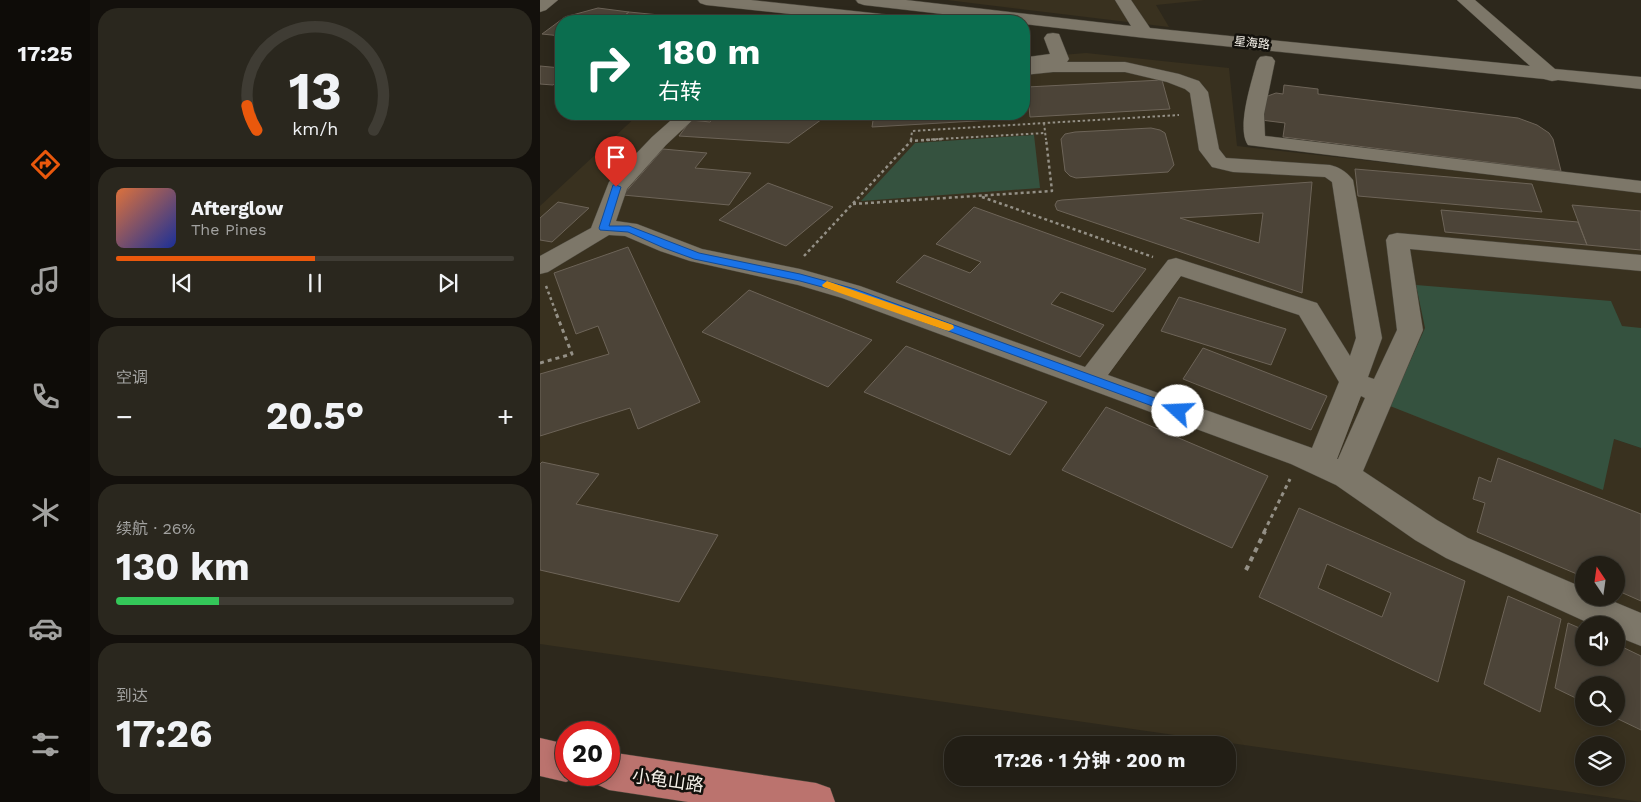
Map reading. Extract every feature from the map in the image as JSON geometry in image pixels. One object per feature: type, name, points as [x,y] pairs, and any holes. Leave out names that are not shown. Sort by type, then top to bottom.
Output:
[{"type":"main road","points":[[540,757],[555,760]]},
{"type":"main road","name":"小龟山路","points":[[620,773],[816,802]]},
{"type":"street","points":[[540,7],[550,0]]},
{"type":"street","points":[[706,0],[846,15]]},
{"type":"street","name":"星海路","points":[[864,0],[992,15]]},
{"type":"street","points":[[1123,0],[1145,33]]},
{"type":"street","points":[[1465,0],[1551,74],[1553,92]]},
{"type":"street","name":"星海路","points":[[1030,19],[1145,33],[1641,83]]},
{"type":"street","name":"星海路","points":[[1030,35],[1470,83]]},
{"type":"street","points":[[1030,61],[1060,58],[1053,38]]},
{"type":"street","points":[[1266,61],[1254,114],[1255,141],[1641,187]]},
{"type":"street","points":[[1030,69],[1053,67],[1125,67],[1173,78],[1196,88],[1199,92],[1209,150],[1218,163],[1233,166],[1330,171],[1342,180],[1368,330],[1367,347],[1353,382],[1310,460]]},
{"type":"street","points":[[542,275],[599,233],[603,228],[616,187],[659,141],[682,120]]},
{"type":"street","points":[[603,228],[629,229],[668,246],[698,256],[786,275],[851,292],[1310,460],[1346,476],[1426,530],[1457,548],[1641,630]]},
{"type":"street","points":[[1346,476],[1410,330],[1398,240],[1641,262]]},
{"type":"street","points":[[1090,379],[1176,266],[1308,309],[1353,382],[1381,393]]},
{"type":"path","points":[[786,275],[911,141],[912,131],[1202,113]]},
{"type":"path","points":[[853,204],[1052,190],[1044,123]]},
{"type":"path","points":[[911,141],[1045,133]]},
{"type":"path","points":[[979,196],[1176,266]]},
{"type":"path","points":[[540,363],[572,354],[542,275]]},
{"type":"path","points":[[1246,570],[1310,460]]},
{"type":"shaded area","points":[[947,0],[1205,0],[1156,5],[1169,27]]},
{"type":"shaded area","points":[[1086,53],[1229,68],[1237,146],[1641,191],[1641,356],[1614,439],[1641,448],[1641,802],[1236,744],[1236,736],[1181,736],[540,644],[540,206],[633,120],[1030,120],[1030,58]]},
{"type":"green space","points":[[1034,135],[1040,188],[861,201],[915,143]]},
{"type":"green space","points":[[1416,285],[1611,301],[1622,326],[1641,328],[1641,448],[1614,439],[1603,490],[1390,406],[1425,328]]},
{"type":"building","points":[[598,8],[629,12],[625,15],[572,15]]},
{"type":"building","points":[[629,12],[660,15],[625,15]]},
{"type":"building","points":[[555,24],[555,35],[542,34]]},
{"type":"building","points":[[540,66],[555,67],[555,84],[540,84]]},
{"type":"building","points":[[1162,80],[1170,109],[1030,117],[1030,87]]},
{"type":"building","points":[[1284,85],[1318,89],[1318,94],[1518,118],[1537,125],[1549,133],[1553,139],[1561,171],[1283,137],[1285,123],[1261,120],[1265,97],[1276,93],[1283,94]]},
{"type":"building","points":[[691,120],[710,122],[712,120],[821,120],[789,143],[679,136]]},
{"type":"building","points":[[873,120],[993,120],[872,127]]},
{"type":"building","points":[[1151,128],[1165,133],[1174,165],[1168,172],[1076,178],[1070,176],[1065,171],[1061,139],[1065,134]]},
{"type":"building","points":[[663,149],[707,153],[695,168],[751,173],[729,205],[623,195]]},
{"type":"building","points":[[1355,169],[1532,184],[1542,212],[1358,196]]},
{"type":"building","points":[[1312,182],[1302,293],[1057,210],[1055,205],[1057,201]],"holes":[[[1263,213],[1259,243],[1180,218]]]},
{"type":"building","points":[[768,183],[833,207],[786,246],[719,220]]},
{"type":"building","points":[[558,202],[589,208],[552,242],[540,240],[540,218]]},
{"type":"building","points":[[1572,205],[1641,211],[1641,250],[1587,245]]},
{"type":"building","points":[[974,207],[1146,269],[1113,312],[1061,292],[1051,304],[1104,325],[1080,357],[896,282],[924,255],[970,273],[981,262],[936,244]]},
{"type":"building","points":[[1441,210],[1578,222],[1587,245],[1445,232]]},
{"type":"building","points":[[628,247],[700,402],[638,429],[630,408],[540,436],[540,374],[609,354],[598,326],[576,334],[554,273]]},
{"type":"building","points":[[749,290],[872,340],[828,387],[702,332]]},
{"type":"building","points":[[1179,297],[1286,329],[1271,365],[1161,331]]},
{"type":"building","points":[[906,346],[1047,402],[1010,455],[864,392]]},
{"type":"building","points":[[1203,348],[1327,396],[1311,430],[1183,379]]},
{"type":"building","points":[[1106,407],[1268,476],[1232,548],[1062,470]]},
{"type":"building","points":[[1498,458],[1641,514],[1641,601],[1625,594],[1625,556],[1575,556],[1575,573],[1477,532],[1485,503],[1473,499],[1479,477],[1491,482]]},
{"type":"building","points":[[542,462],[599,474],[576,504],[718,535],[679,602],[540,570],[540,464]]},
{"type":"building","points":[[1299,508],[1465,581],[1438,682],[1259,597]],"holes":[[[1327,564],[1391,593],[1382,617],[1318,588]]]},
{"type":"building","points":[[1508,596],[1561,619],[1540,712],[1484,684]]},
{"type":"building","points":[[1568,623],[1575,626],[1575,666],[1625,666],[1625,648],[1641,656],[1641,730],[1625,722],[1625,676],[1575,676],[1575,698],[1555,688]]},
{"type":"slow traffic","points":[[827,285],[949,328]]},
{"type":"route","points":[[616,187],[603,228],[629,229],[668,246],[698,256],[800,277],[851,292],[1178,411]]}]
